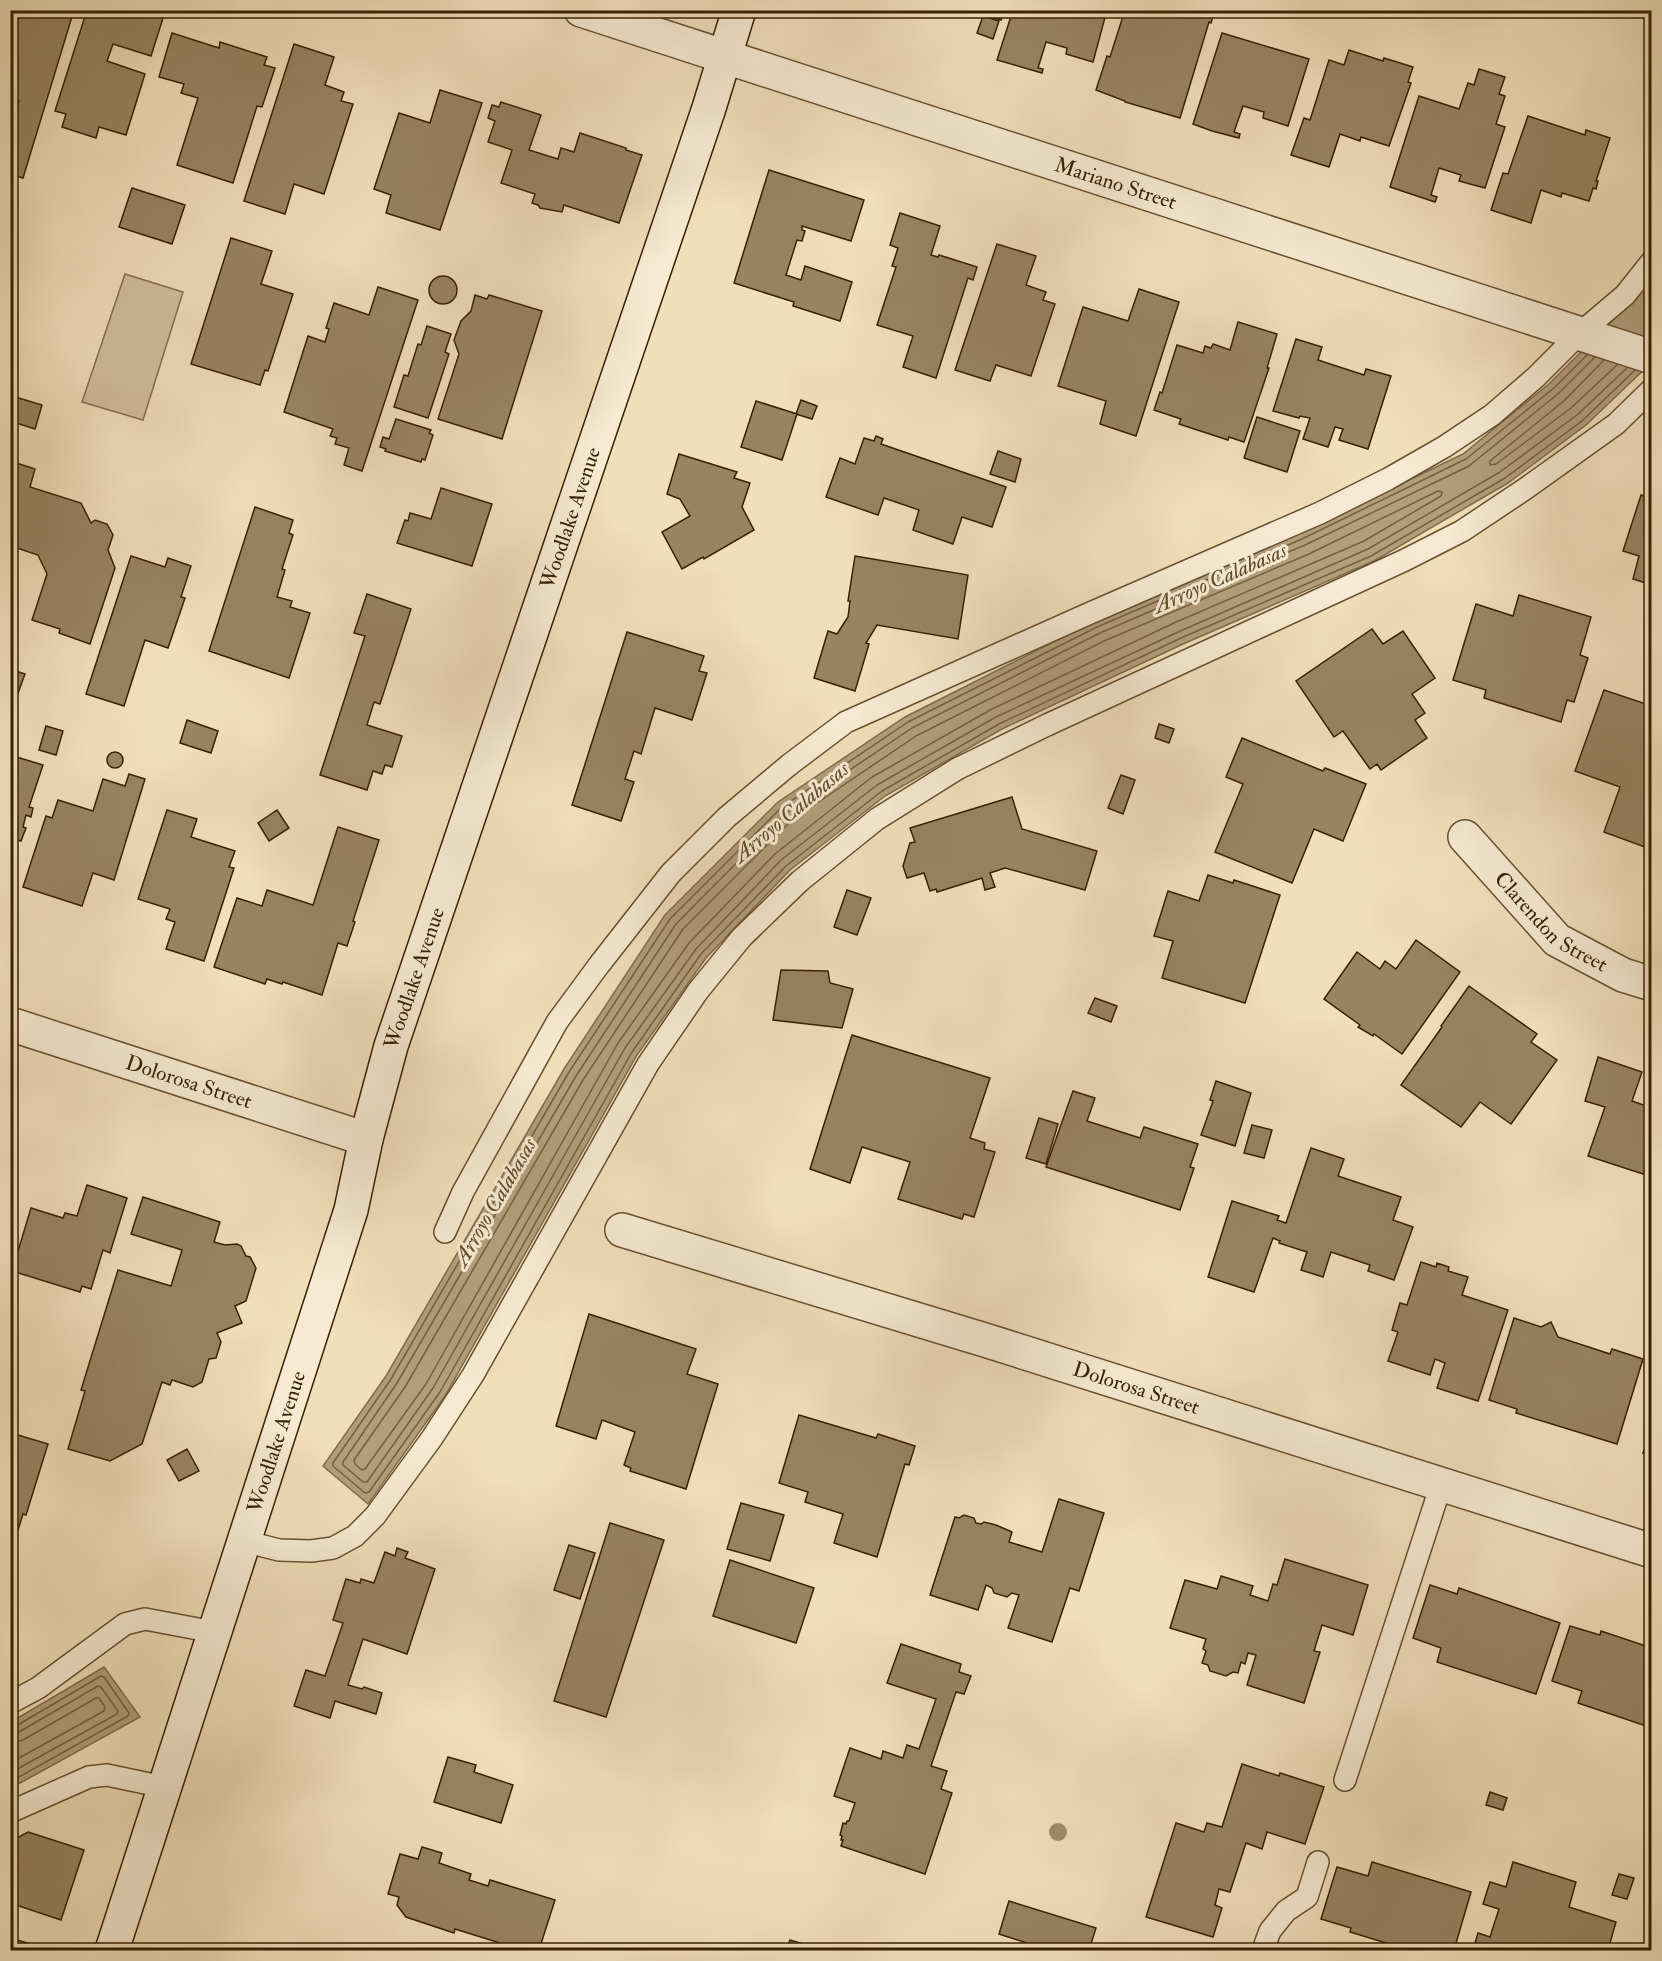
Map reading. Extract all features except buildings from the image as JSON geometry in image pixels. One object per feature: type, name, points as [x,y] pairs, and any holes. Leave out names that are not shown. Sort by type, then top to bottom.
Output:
[{"type":"street","name":"Mariano Street","points":[[581,10],[1652,357]]},
{"type":"street","name":"Woodlake Avenue","points":[[112,1950],[351,1210],[366,1139],[390,1046],[740,10]]},
{"type":"street","name":"Clarendon Street","points":[[1465,837],[1557,940],[1623,975],[1652,984]]},
{"type":"street","name":"Dolorosa Street","points":[[10,1024],[366,1139]]},
{"type":"street","name":"Dolorosa Street","points":[[622,1230],[979,1338],[1652,1551]]},
{"type":"lane","points":[[445,1232],[463,1192],[557,1022],[592,974],[671,873],[727,817],[789,765],[846,722],[1320,513],[1388,479],[1444,447],[1492,415],[1536,377],[1580,334],[1625,295],[1652,261]]},
{"type":"lane","points":[[244,1541],[279,1550],[311,1551],[333,1548],[355,1536],[375,1516],[432,1438],[473,1375],[648,1064],[698,991],[742,936],[800,881],[877,819],[957,769],[1047,725],[1405,560],[1462,531],[1616,424],[1652,390]]},
{"type":"lane","points":[[1345,1780],[1441,1485]]},
{"type":"lane","points":[[10,1703],[38,1688],[125,1624],[145,1619],[214,1632]]},
{"type":"lane","points":[[10,1812],[89,1777],[107,1775],[164,1787]]},
{"type":"lane","points":[[1263,1950],[1270,1931],[1286,1911],[1307,1897],[1318,1862]]},
{"type":"shaded area","points":[[125,274],[183,292],[143,420],[82,402]]},
{"type":"water","name":"Arroyo Calabasas","points":[[1651,282],[1651,363],[1586,425],[1508,483],[1374,561],[1183,644],[1002,729],[885,796],[790,870],[706,958],[637,1055],[445,1396],[368,1504],[323,1466],[386,1376],[564,1069],[665,915],[778,802],[905,717],[1095,621],[1299,533],[1463,454],[1550,383]]},
{"type":"water","points":[[104,1667],[140,1717],[11,1788],[11,1722]]}]
